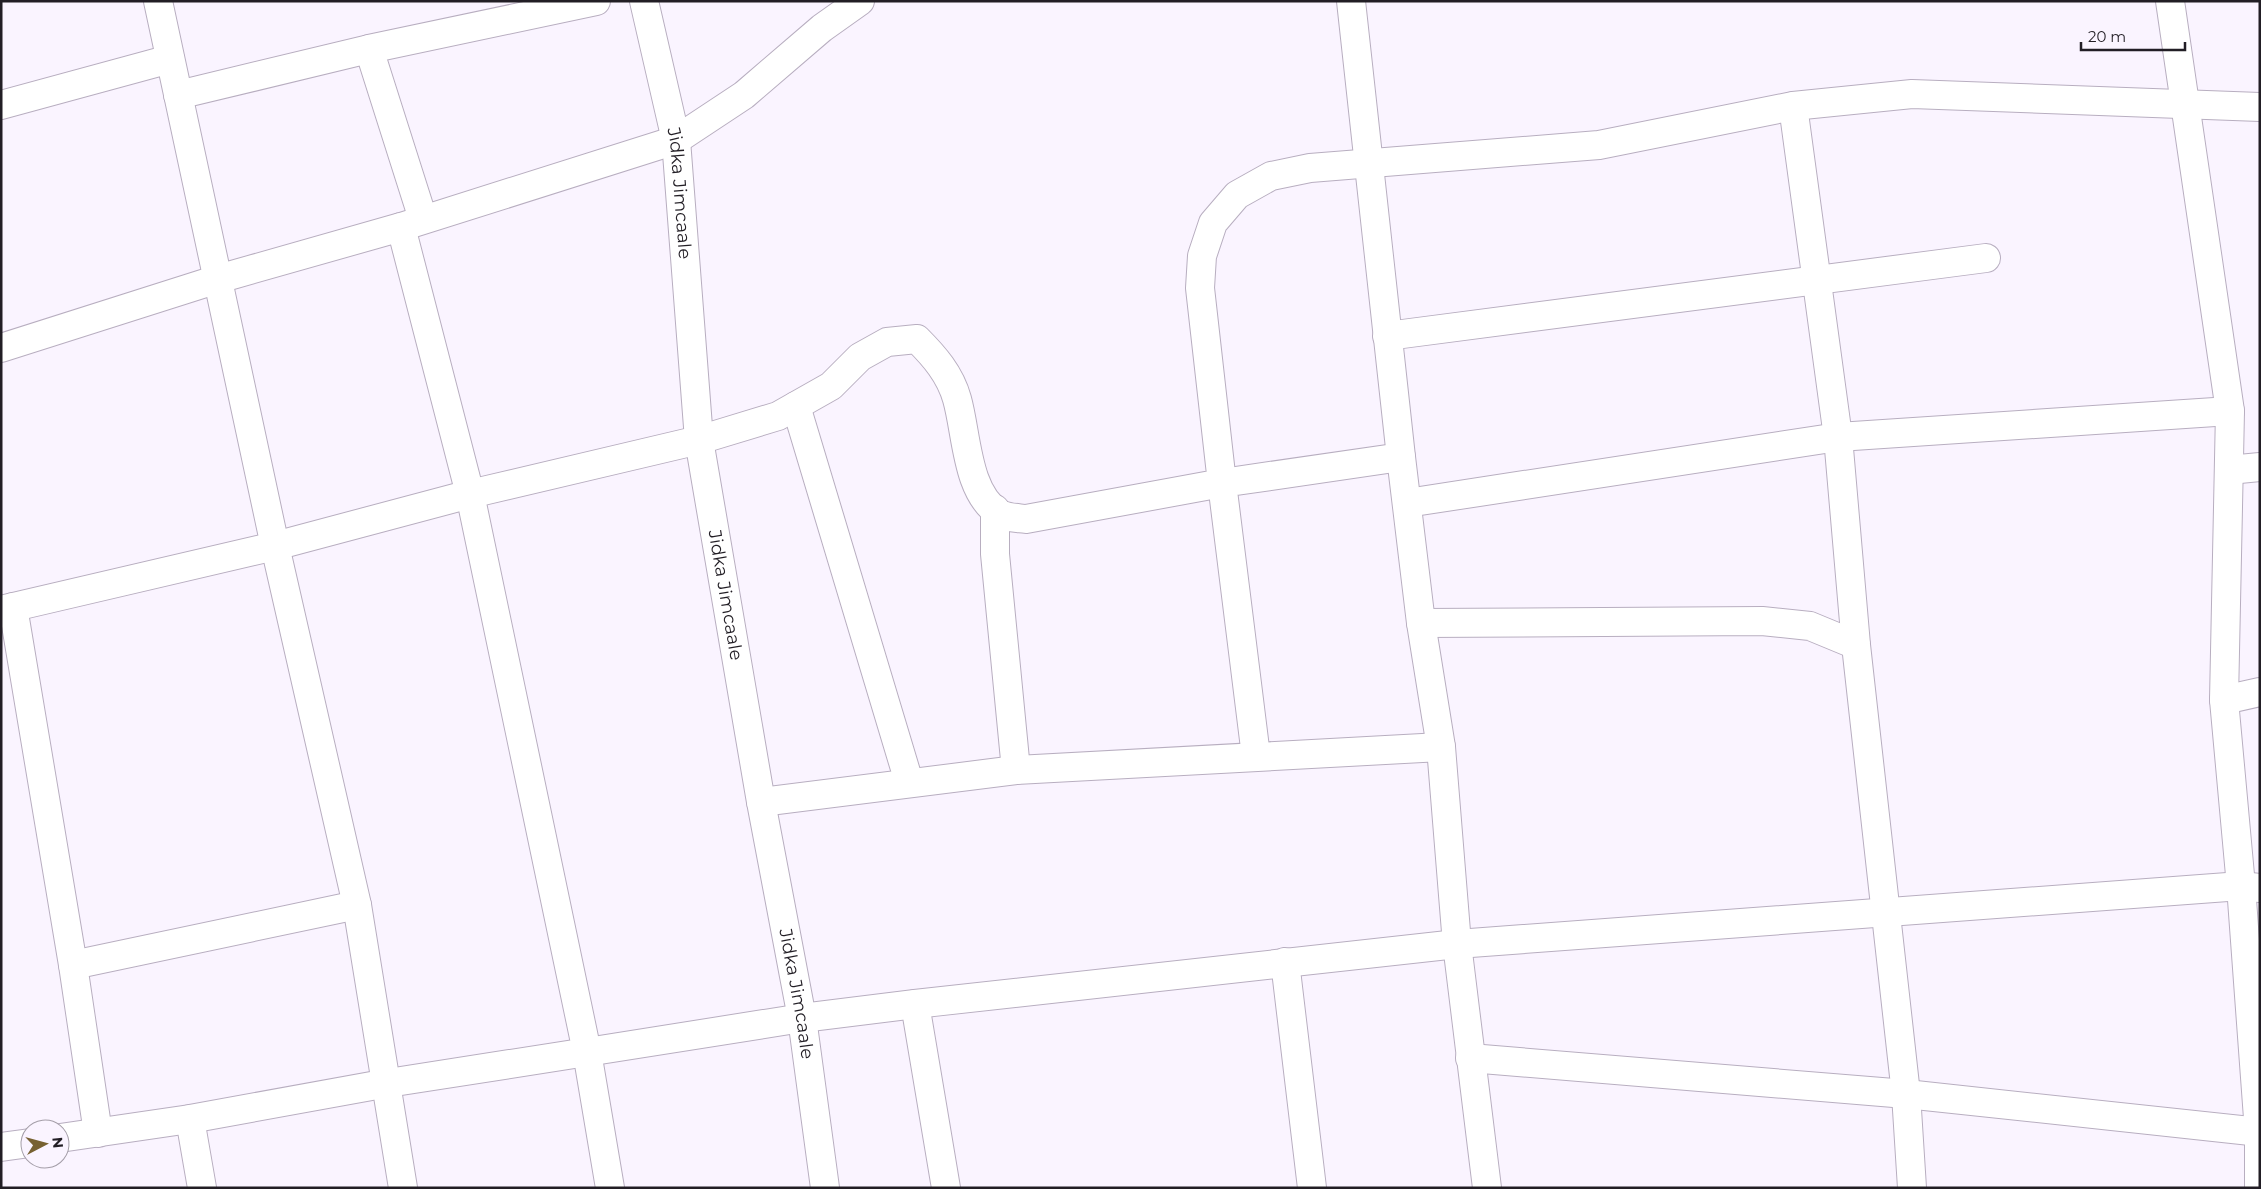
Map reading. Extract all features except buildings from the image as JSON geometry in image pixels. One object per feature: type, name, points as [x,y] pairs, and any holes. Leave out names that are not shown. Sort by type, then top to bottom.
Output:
[{"type":"street","points":[[158,1],[275,546],[357,905],[388,1083],[403,1188]]},
{"type":"street","points":[[178,95],[369,49],[596,1]]},
{"type":"street","name":"Jidka Jimcaale","points":[[644,1],[676,140],[699,440],[761,802],[802,1018],[825,1188]]},
{"type":"street","points":[[1,348],[218,279],[412,223],[676,140],[744,95],[822,28],[860,1]]},
{"type":"street","points":[[1351,1],[1387,336],[1421,623],[1441,747],[1457,944],[1487,1188]]},
{"type":"street","points":[[2170,1],[2230,410],[2224,700],[2251,887],[2259,1188]]},
{"type":"street","points":[[369,49],[412,223],[470,494],[587,1052],[610,1188]]},
{"type":"street","points":[[1,105],[170,59]]},
{"type":"street","points":[[1256,756],[1200,288],[1202,256],[1213,222],[1237,195],[1271,176],[1310,168],[1599,145],[1793,106],[1912,94],[2184,106],[2260,107]]},
{"type":"street","points":[[1793,106],[1838,437],[1856,645],[1906,1094],[1912,1188]]},
{"type":"street","points":[[1387,336],[1986,258]]},
{"type":"street","points":[[98,1132],[73,965],[7,608],[275,546],[470,494],[699,440],[778,416],[831,386],[867,353],[887,342],[916,339],[939,362],[957,397],[969,458],[977,484],[986,502],[1001,515],[1026,519],[1222,483],[1401,457]]},
{"type":"street","points":[[796,406],[908,782]]},
{"type":"street","points":[[1407,503],[1838,437],[2230,410]]},
{"type":"street","points":[[2229,470],[2260,467]]},
{"type":"street","points":[[995,509],[995,554],[1016,770]]},
{"type":"street","points":[[1421,623],[1762,621],[1810,626],[1856,645]]},
{"type":"street","points":[[2224,700],[2260,692]]},
{"type":"street","points":[[761,802],[908,782],[1016,770],[1441,747]]},
{"type":"street","points":[[70,1136],[190,1119],[388,1083],[802,1018],[915,1004],[1457,944],[2251,887]]},
{"type":"street","points":[[73,965],[357,905]]},
{"type":"street","points":[[1285,962],[1312,1188]]},
{"type":"street","points":[[915,1004],[946,1188]]},
{"type":"street","points":[[1470,1058],[1906,1094],[2259,1132]]},
{"type":"street","points":[[190,1119],[202,1188]]},
{"type":"street","points":[[1,1147],[20,1144]]}]
